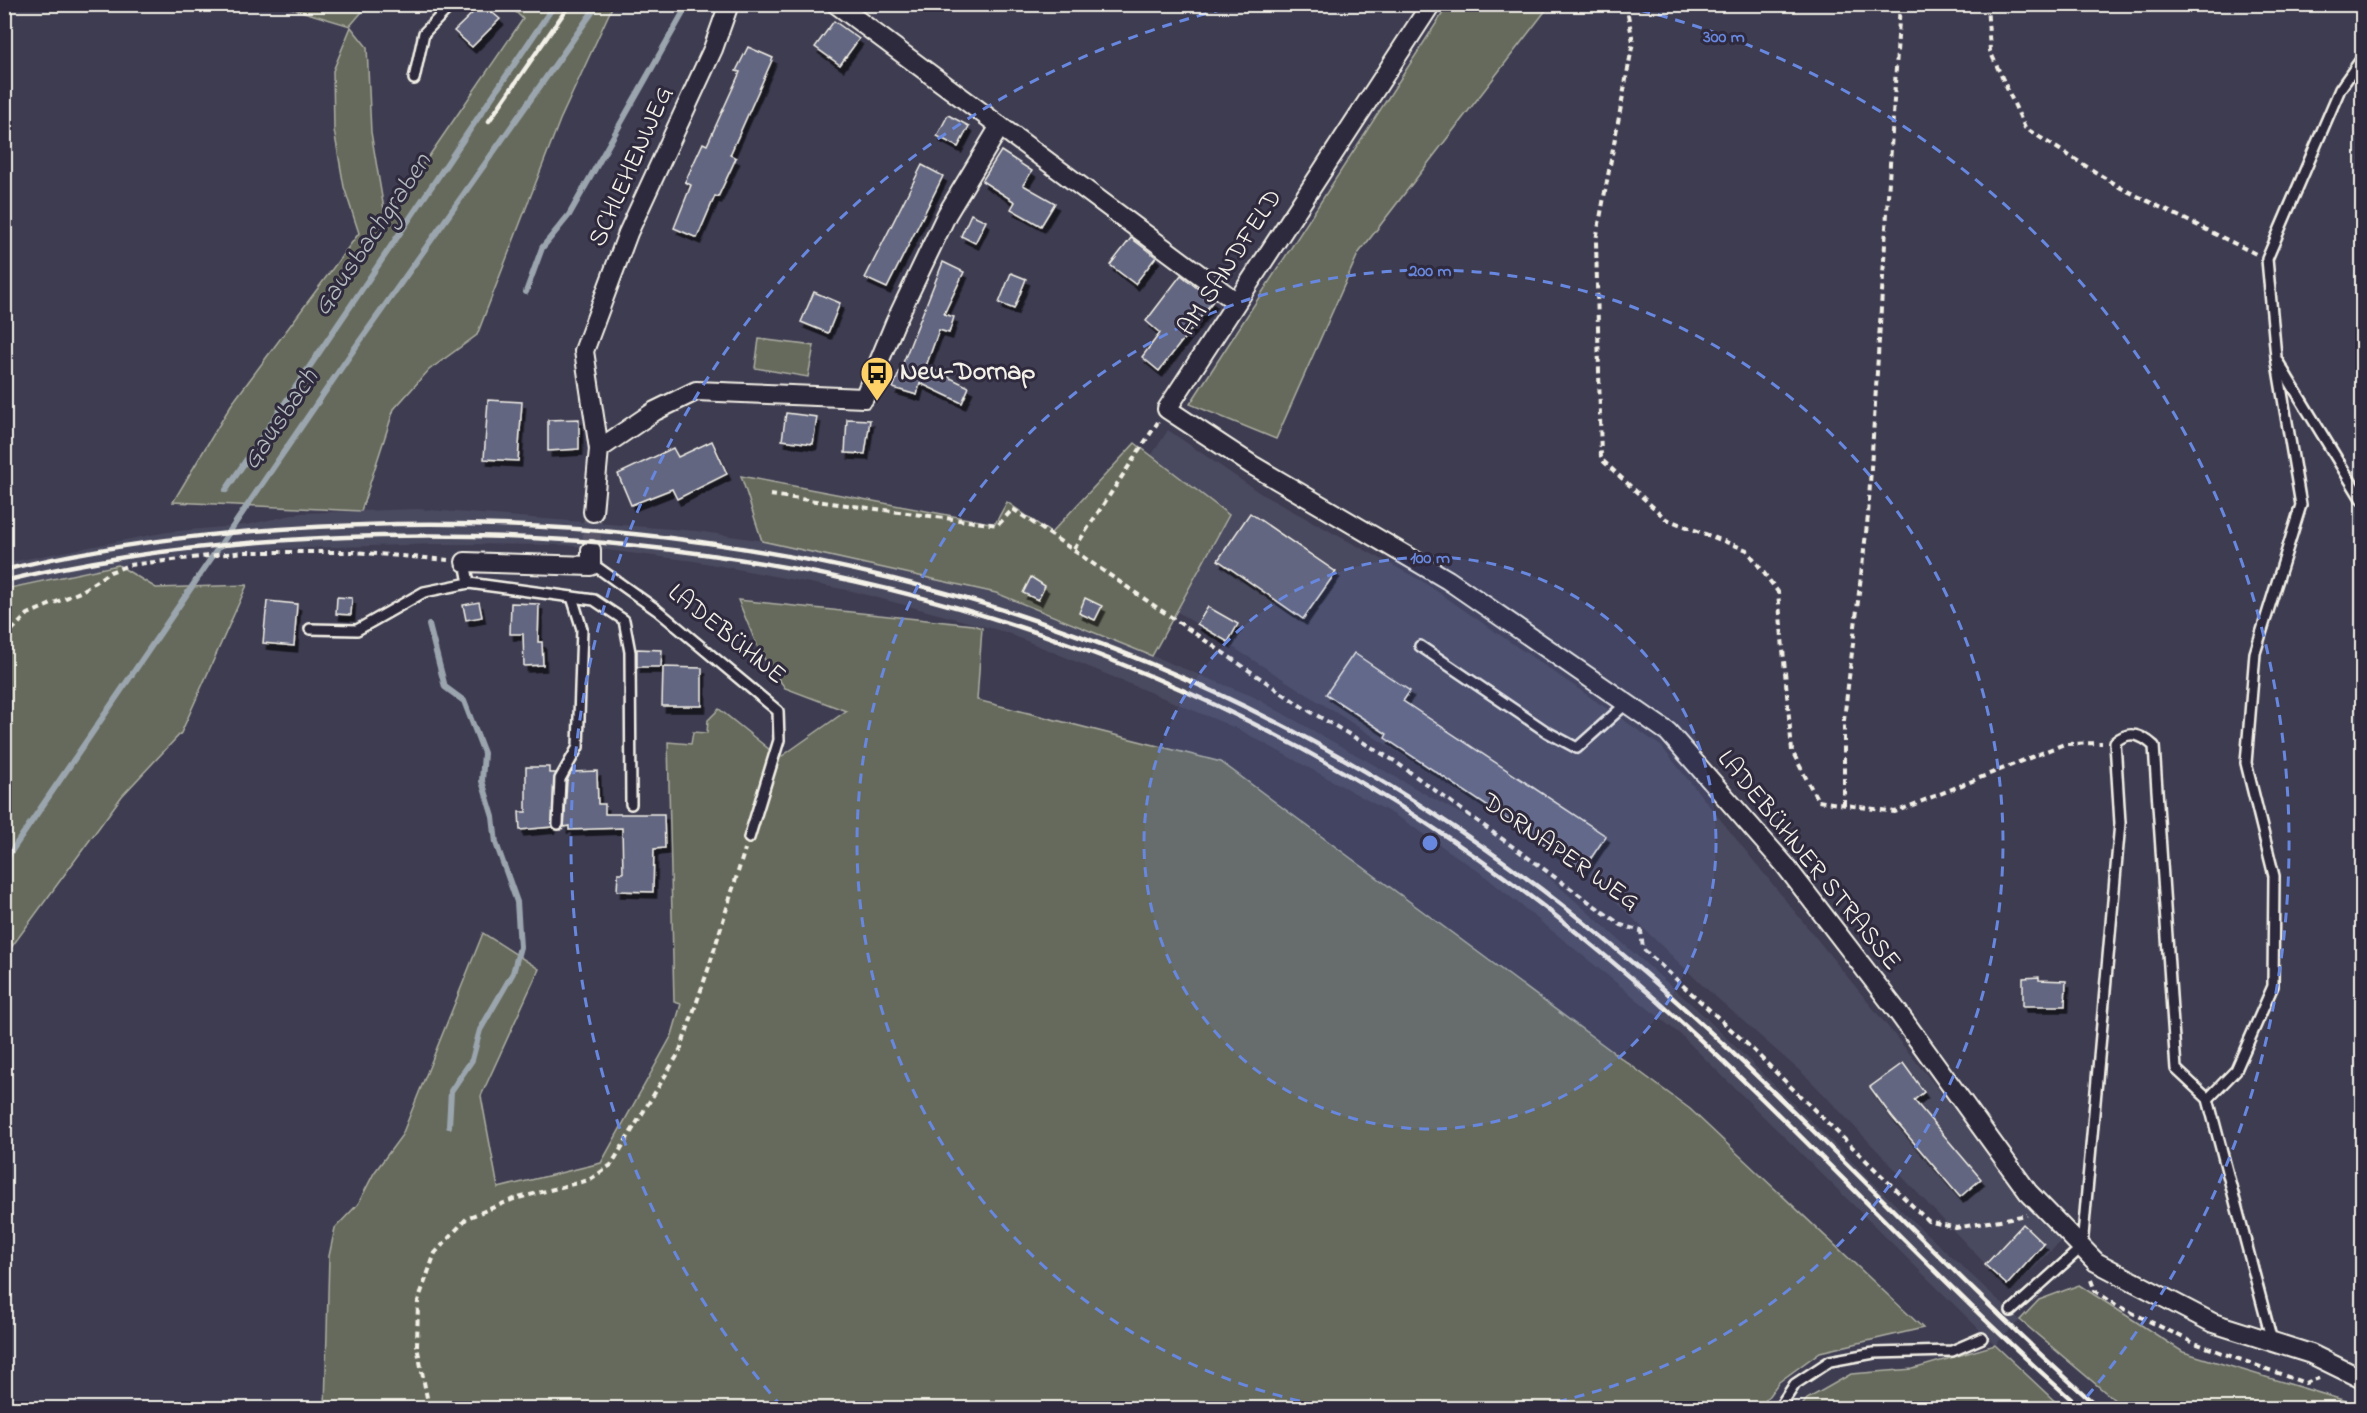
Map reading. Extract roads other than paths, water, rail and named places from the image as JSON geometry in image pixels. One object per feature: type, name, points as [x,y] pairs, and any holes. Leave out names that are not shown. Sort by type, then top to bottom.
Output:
[{"type":"street","name":"SCHLEHENWEG","points":[[598,449],[584,351],[628,233],[713,50],[729,4]]},
{"type":"street","points":[[836,4],[1126,217],[1235,301]]},
{"type":"street","name":"AM SANDFELD","points":[[1167,409],[1235,301],[1431,4]]},
{"type":"street","points":[[593,512],[598,449],[656,411],[696,391],[864,398],[895,323],[947,214],[1000,126]]},
{"type":"street","name":"LADEBÜHNER STRASSE","points":[[1167,409],[1252,465],[1448,580],[1668,732],[1784,864],[1897,1011],[2028,1192],[2096,1262],[2213,1323],[2311,1354],[2362,1379]]},
{"type":"street","name":"LADEBÜHNE","points":[[465,562],[591,558]]},
{"type":"lane","points":[[414,79],[424,33],[452,4]]},
{"type":"lane","points":[[2208,1099],[2236,1070],[2273,986],[2274,876],[2246,763],[2255,653],[2301,505],[2276,357],[2267,259],[2340,89],[2362,58]]},
{"type":"lane","points":[[2276,357],[2362,500]]},
{"type":"lane","name":"LADEBÜHNE","points":[[591,558],[598,568],[657,610],[778,711],[779,740],[748,838]]},
{"type":"lane","points":[[465,562],[469,583]]},
{"type":"lane","points":[[310,629],[357,630],[424,592],[469,583],[594,600],[624,620],[630,652],[631,804]]},
{"type":"lane","points":[[558,824],[560,779],[578,747],[582,629],[572,597]]},
{"type":"lane","points":[[1420,646],[1547,732],[1577,748],[1627,703]]},
{"type":"lane","points":[[2011,1311],[2082,1247],[2120,823],[2115,742],[2124,735],[2137,734],[2154,746],[2176,1069],[2208,1099],[2272,1342]]},
{"type":"lane","points":[[1779,1408],[1795,1384],[1830,1361],[1874,1353],[1952,1351],[1983,1338]]},
{"type":"waterway","name":"Gausbachgraben","points":[[226,490],[555,4]]},
{"type":"waterway","name":"Gausbach","points":[[4,862],[350,355],[598,4]]},
{"type":"waterway","points":[[526,292],[542,248],[569,215],[688,4]]},
{"type":"waterway","points":[[429,625],[445,687],[464,701],[484,753],[482,781],[493,817],[496,843],[517,902],[520,947],[513,973],[480,1030],[472,1060],[451,1091],[449,1126]]},
{"type":"tunnel","points":[[591,550],[593,512]]},
{"type":"railway","points":[[489,121],[570,4]]},
{"type":"railway","points":[[4,570],[150,542],[248,531],[396,524],[556,528],[713,544],[866,572],[1015,614],[1160,668],[1301,735],[1436,816],[1567,909],[1705,1027],[1772,1090],[1966,1283],[2099,1408]]},
{"type":"railway","points":[[4,581],[97,561],[239,543],[381,536],[547,539],[708,554],[865,584],[1018,626],[1166,682],[1309,753],[1447,837],[1581,936],[1647,991],[1710,1049],[1955,1291],[2081,1408]]},
{"type":"place","name":"Neu-Dornap","points":[[877,402]]}]
